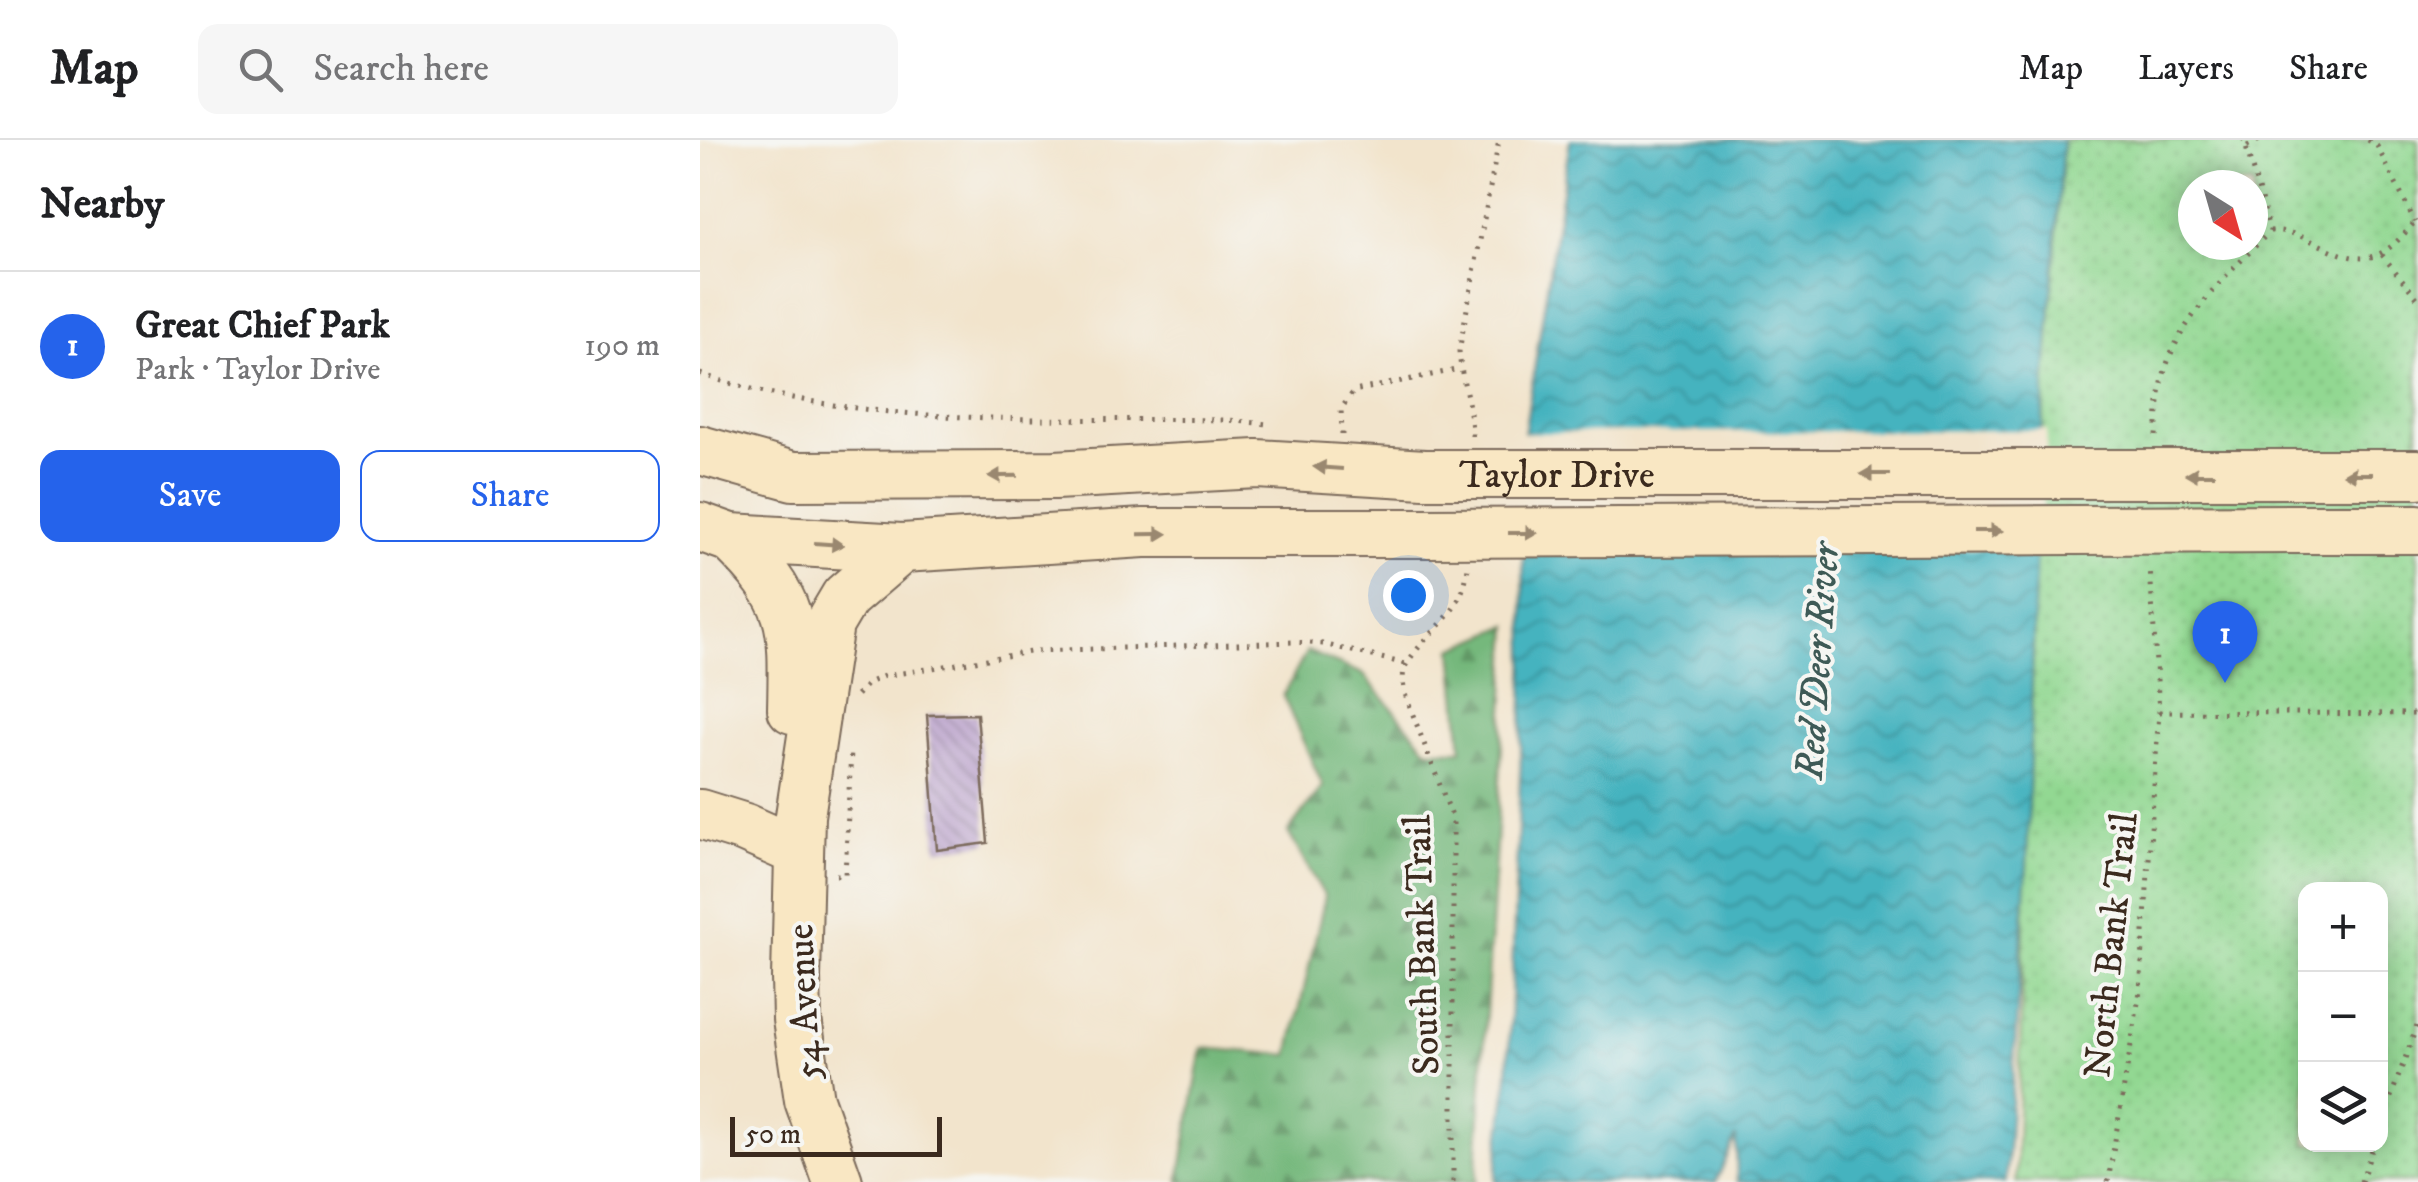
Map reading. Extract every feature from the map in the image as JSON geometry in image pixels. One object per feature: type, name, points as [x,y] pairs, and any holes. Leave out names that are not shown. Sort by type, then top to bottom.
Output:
[{"type":"main road","name":"Taylor Drive","points":[[700,450],[793,476],[1054,474],[1257,464],[1425,474],[2418,474]]},
{"type":"main road","name":"Taylor Drive","points":[[716,532],[902,548],[1144,533],[2418,529]]},
{"type":"main road","points":[[716,532],[762,568],[779,592],[789,623],[793,648],[790,782],[810,848]]},
{"type":"main road","points":[[810,848],[829,624],[845,598],[902,548]]},
{"type":"main road","points":[[700,814],[810,848]]},
{"type":"main road","name":"54 Avenue","points":[[810,848],[797,1018],[809,1100],[838,1182]]},
{"type":"path","points":[[1472,451],[1472,413],[1458,350],[1499,140]]},
{"type":"path","points":[[2260,140],[2246,143],[2270,231]]},
{"type":"path","points":[[2162,380],[2186,326],[2270,231],[2293,232],[2349,258],[2371,258],[2381,254],[2417,220],[2377,146],[2368,140]]},
{"type":"path","points":[[2381,254],[2418,299]]},
{"type":"path","points":[[1343,449],[1341,408],[1354,391],[1460,370]]},
{"type":"path","points":[[700,374],[819,405],[928,417],[1268,424]]},
{"type":"path","points":[[857,695],[868,682],[884,676],[1036,651],[1080,648],[1294,642],[1323,644],[1406,664],[1451,612],[1466,584],[1468,565]]},
{"type":"path","name":"South Bank Trail","points":[[1406,664],[1402,678],[1405,694],[1452,819],[1454,1182]]},
{"type":"path","name":"North Bank Trail","points":[[2108,1182],[2140,991],[2159,712],[2418,714]]},
{"type":"path","points":[[810,848],[845,875],[851,747]]},
{"type":"path","points":[[2388,1105],[2418,1023]]},
{"type":"path","points":[[2361,1182],[2371,1152]]},
{"type":"green space","points":[[2063,140],[2418,140],[2418,1182],[2016,1182],[2037,501]]},
{"type":"green space","points":[[1509,625],[1476,1182],[1179,1182],[1202,1048],[1289,1055],[1325,897],[1288,832],[1323,786],[1283,696],[1307,651],[1363,674],[1428,750],[1462,750],[1453,649]]},
{"type":"water","name":"Red Deer River","points":[[1570,140],[2063,140],[2037,501],[2027,865],[2006,1182],[1737,1182],[1736,1137],[1716,1182],[1495,1182],[1508,1075],[1525,653],[1521,454]]},
{"type":"pier","points":[[2047,430],[2041,548],[1518,551],[1519,433]]},
{"type":"building","points":[[977,714],[988,843],[937,850],[927,715]]},
{"type":"place","name":"Great Chief Park","points":[[2225,683]]}]
